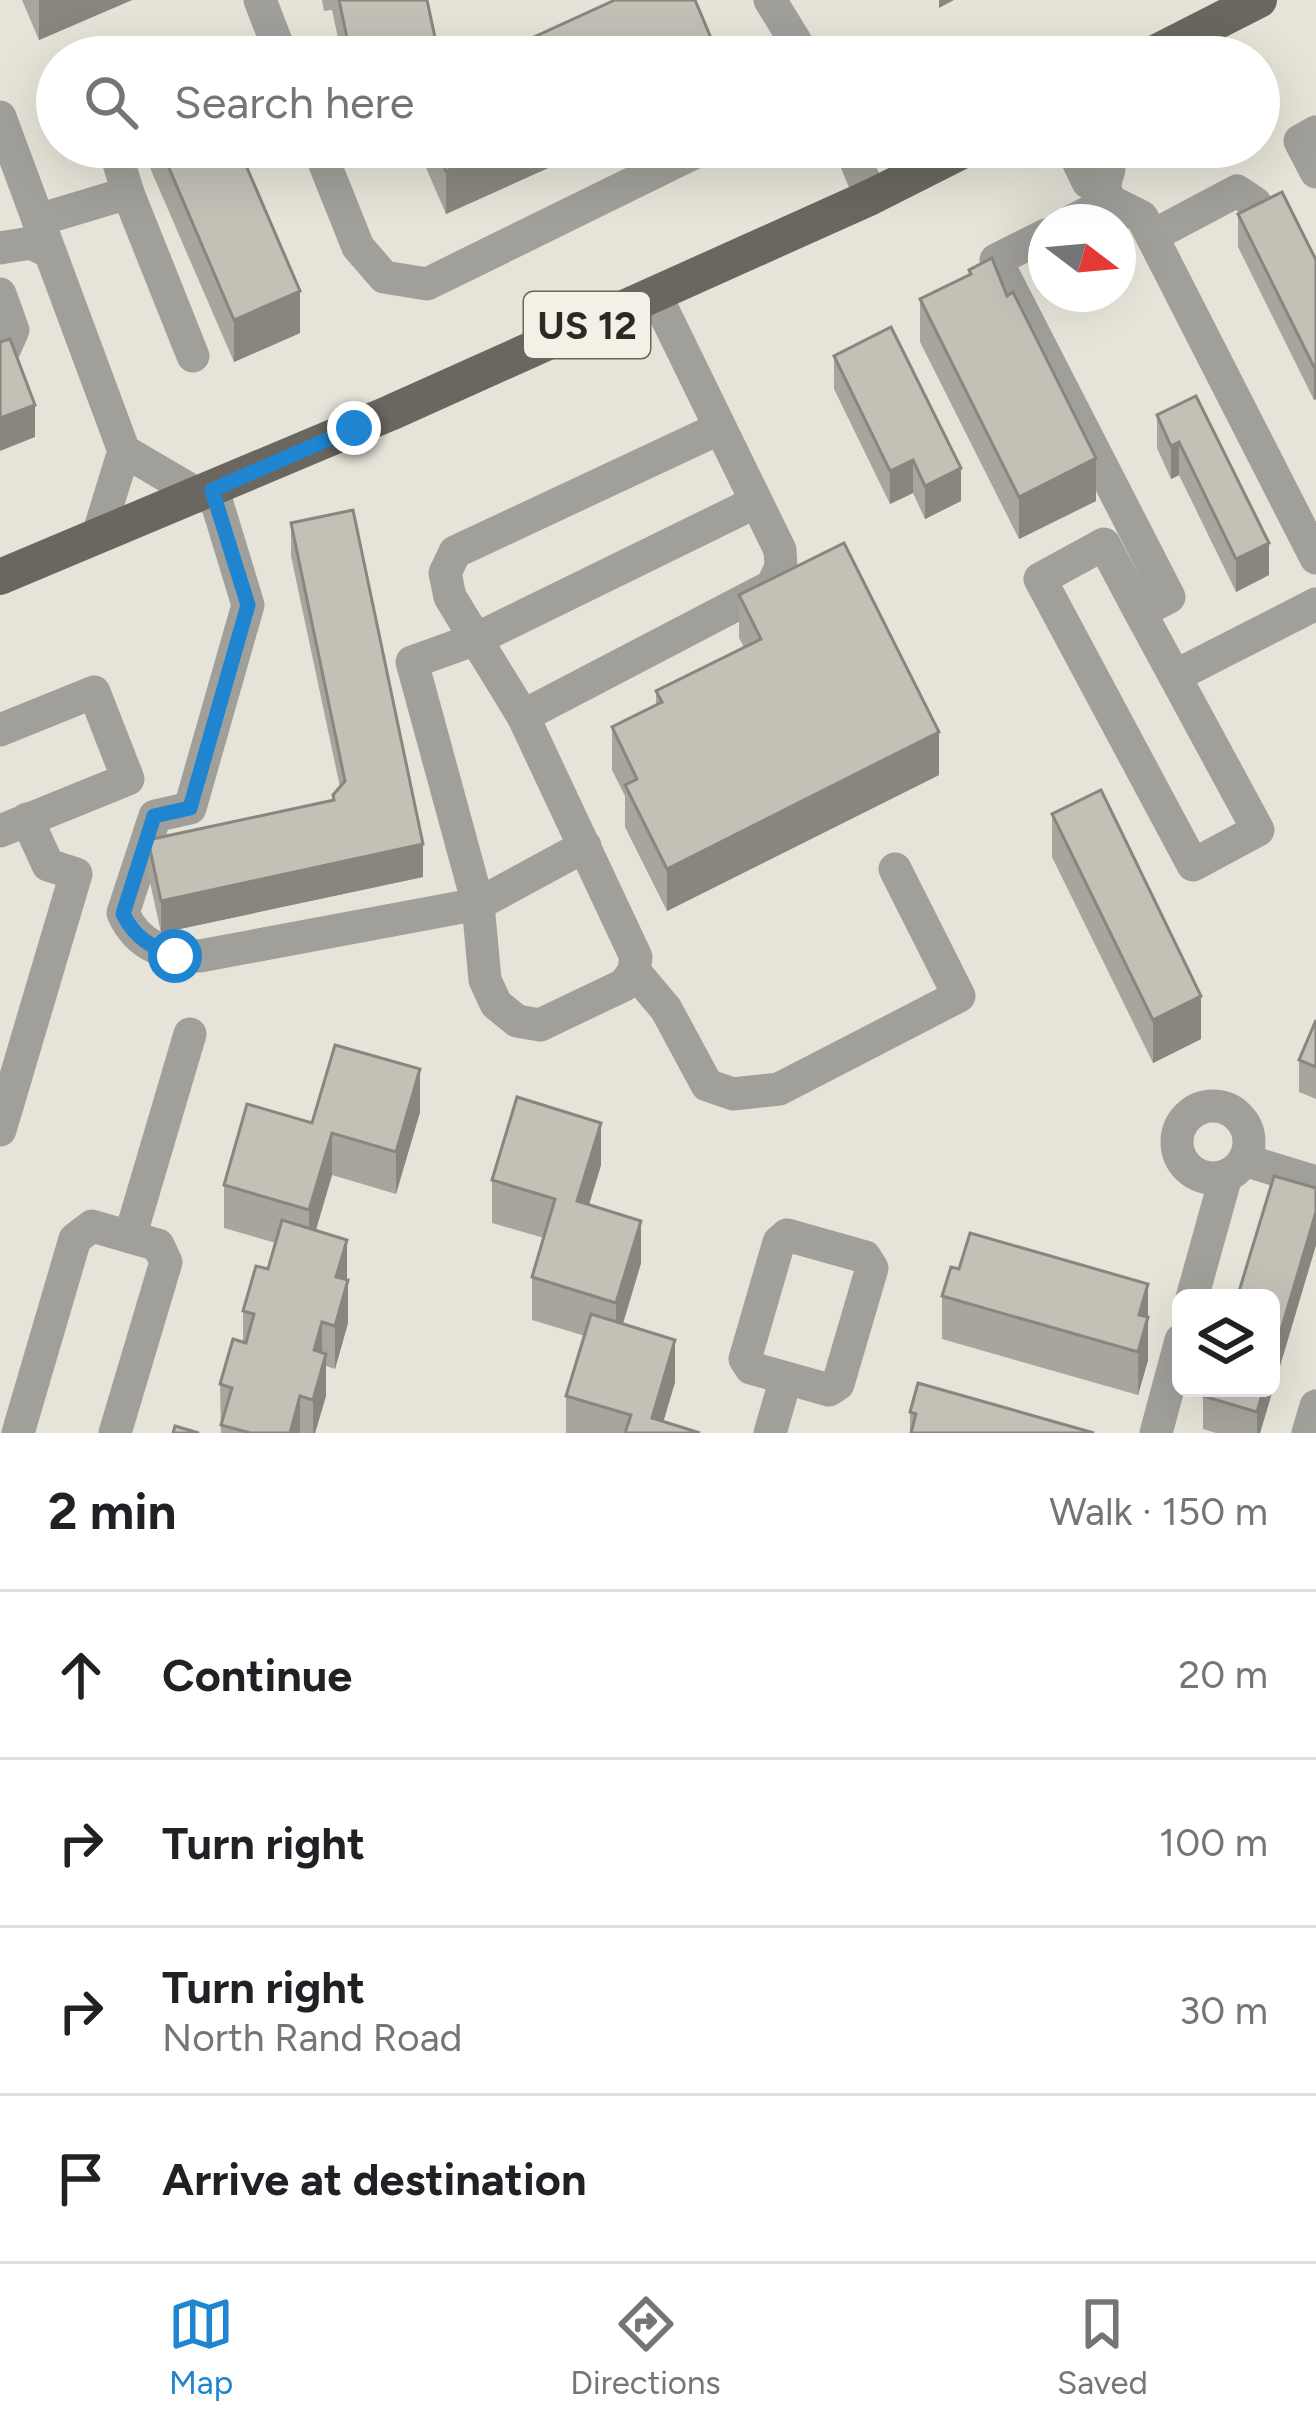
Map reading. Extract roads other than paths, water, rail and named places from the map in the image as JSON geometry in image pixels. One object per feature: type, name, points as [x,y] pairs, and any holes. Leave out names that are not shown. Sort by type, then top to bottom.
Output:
[{"type":"main road","points":[[1188,36],[1259,0]]},
{"type":"main road","name":"US 12","points":[[0,577],[207,493],[928,168]]},
{"type":"street","points":[[260,0],[274,36]]},
{"type":"street","points":[[770,0],[793,36]]},
{"type":"street","points":[[0,118],[124,452],[98,535]]},
{"type":"street","points":[[1316,132],[1300,141],[1316,172]]},
{"type":"street","points":[[120,168],[193,356]]},
{"type":"street","points":[[326,168],[358,247],[384,277],[427,284],[663,168]]},
{"type":"street","points":[[859,168],[871,197]]},
{"type":"street","points":[[1081,168],[1088,182],[1142,217],[1316,558]]},
{"type":"street","points":[[1094,204],[1107,194],[1109,168]]},
{"type":"street","points":[[1152,236],[1237,191],[1255,202],[1270,230]]},
{"type":"street","points":[[0,248],[31,243],[128,193]]},
{"type":"street","points":[[1028,244],[996,260],[1169,597],[1140,612]]},
{"type":"street","points":[[0,294],[13,330],[0,350]]},
{"type":"street","points":[[523,716],[772,586],[781,567],[779,550],[655,294]]},
{"type":"street","points":[[720,428],[454,553],[445,573],[450,597],[476,639],[523,716],[636,957],[634,971],[624,985],[540,1025],[518,1021],[496,1004],[485,980],[478,904],[412,662],[476,639],[756,502]]},
{"type":"street","points":[[124,452],[207,493],[248,605],[190,808],[154,816],[123,914],[143,942],[175,956],[200,956],[478,904],[584,846]]},
{"type":"street","points":[[1104,544],[1140,612],[1258,830],[1193,865],[1040,579],[1104,544]]},
{"type":"street","points":[[1174,676],[1316,604]]},
{"type":"street","points":[[0,730],[94,692],[128,778],[14,825],[48,866],[76,874],[0,1130]]},
{"type":"street","points":[[634,971],[667,1009],[707,1085],[733,1094],[779,1089],[959,996],[895,869]]},
{"type":"street","points":[[130,1237],[190,1034]]},
{"type":"street","points":[[1195,1289],[1235,1168],[1316,1182]]},
{"type":"street","points":[[18,1433],[75,1239],[92,1226],[158,1245],[166,1262],[115,1433]]},
{"type":"street","points":[[787,1234],[865,1257],[872,1268],[838,1384],[829,1390],[786,1378],[752,1368],[745,1359],[779,1242],[787,1234]]},
{"type":"street","points":[[1156,1433],[1172,1373]]},
{"type":"street","points":[[770,1433],[786,1378]]},
{"type":"street","points":[[1308,1433],[1316,1406]]}]
